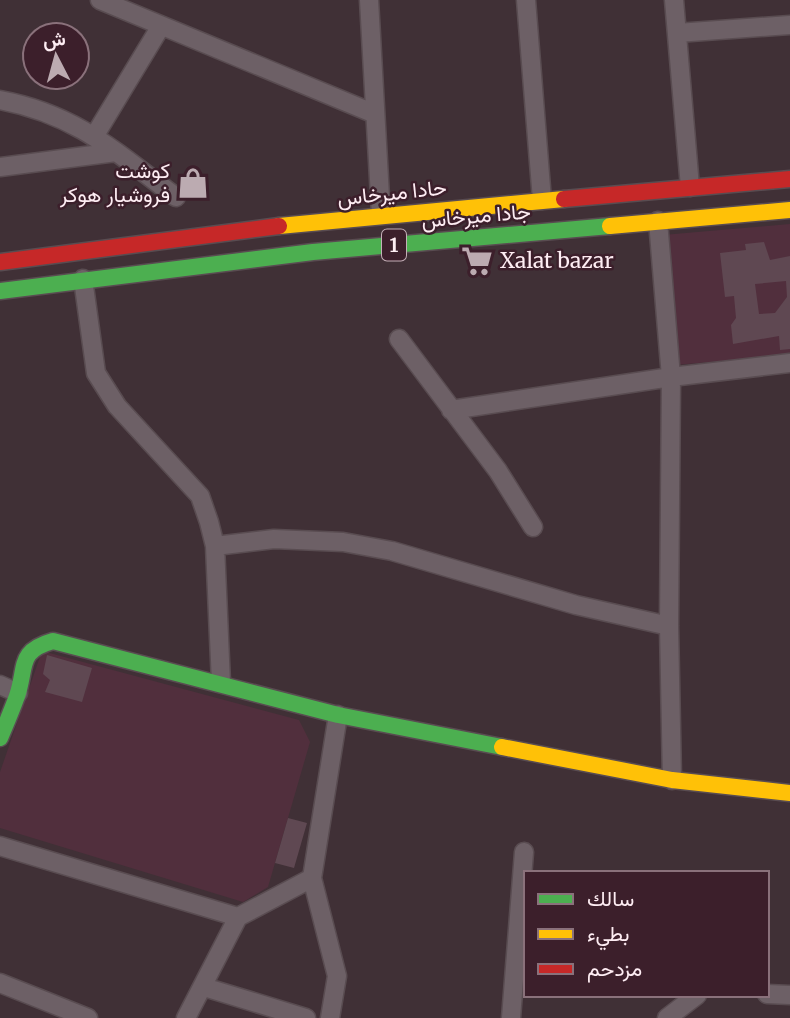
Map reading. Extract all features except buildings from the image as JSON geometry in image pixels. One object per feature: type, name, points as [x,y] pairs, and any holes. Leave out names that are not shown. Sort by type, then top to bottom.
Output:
[{"type":"main road","name":"حادا ميرخاس","points":[[0,262],[381,215],[790,179]]},
{"type":"main road","name":"جادا ميرخاس","points":[[0,291],[313,252],[790,210]]},
{"type":"main road","points":[[0,737],[18,693],[28,652],[43,642],[53,641],[338,715],[672,780],[790,793]]},
{"type":"street","points":[[100,0],[375,114]]},
{"type":"street","points":[[369,0],[381,215]]},
{"type":"street","points":[[526,0],[542,200]]},
{"type":"street","points":[[674,0],[690,187]]},
{"type":"street","points":[[677,33],[790,25]]},
{"type":"street","points":[[95,135],[161,26]]},
{"type":"street","points":[[0,100],[30,106],[64,118],[95,135],[176,197]]},
{"type":"street","points":[[0,167],[116,152]]},
{"type":"street","points":[[658,221],[671,376],[669,626],[672,780]]},
{"type":"street","points":[[83,279],[96,373],[117,406],[200,496],[215,546],[220,683]]},
{"type":"street","points":[[400,340],[498,471],[533,527]]},
{"type":"street","points":[[451,410],[671,376],[790,363]]},
{"type":"street","points":[[215,546],[274,539],[343,542],[392,551],[576,605],[669,626]]},
{"type":"street","points":[[0,685],[18,693]]},
{"type":"street","points":[[330,1018],[337,976],[312,878],[338,715]]},
{"type":"street","points":[[0,846],[238,917]]},
{"type":"street","points":[[511,1018],[524,852]]},
{"type":"street","points":[[186,1018],[238,917],[312,878]]},
{"type":"street","points":[[0,984],[88,1018]]},
{"type":"street","points":[[204,987],[306,1018]]},
{"type":"street","points":[[769,995],[790,995]]},
{"type":"street","points":[[667,1018],[694,997]]},
{"type":"shaded area","points":[[790,224],[790,355],[675,365],[663,235]]},
{"type":"shaded area","points":[[42,651],[299,720],[310,742],[268,887],[243,902],[0,828],[0,772]]},
{"type":"traffic: fast","points":[[0,291],[313,252],[610,226]]},
{"type":"traffic: fast","points":[[0,738],[17,696],[28,655],[53,641],[338,715],[502,747]]},
{"type":"traffic: slow","points":[[279,226],[564,199]]},
{"type":"traffic: slow","points":[[610,226],[790,210]]},
{"type":"traffic: slow","points":[[502,747],[672,780],[790,793]]},
{"type":"traffic: jam","points":[[564,199],[790,179]]},
{"type":"traffic: jam","points":[[0,262],[279,226]]},
{"type":"place","name":"كوشت فروشيار هوكر","points":[[193,183]]},
{"type":"place","name":"Xalat bazar","points":[[477,261]]}]
